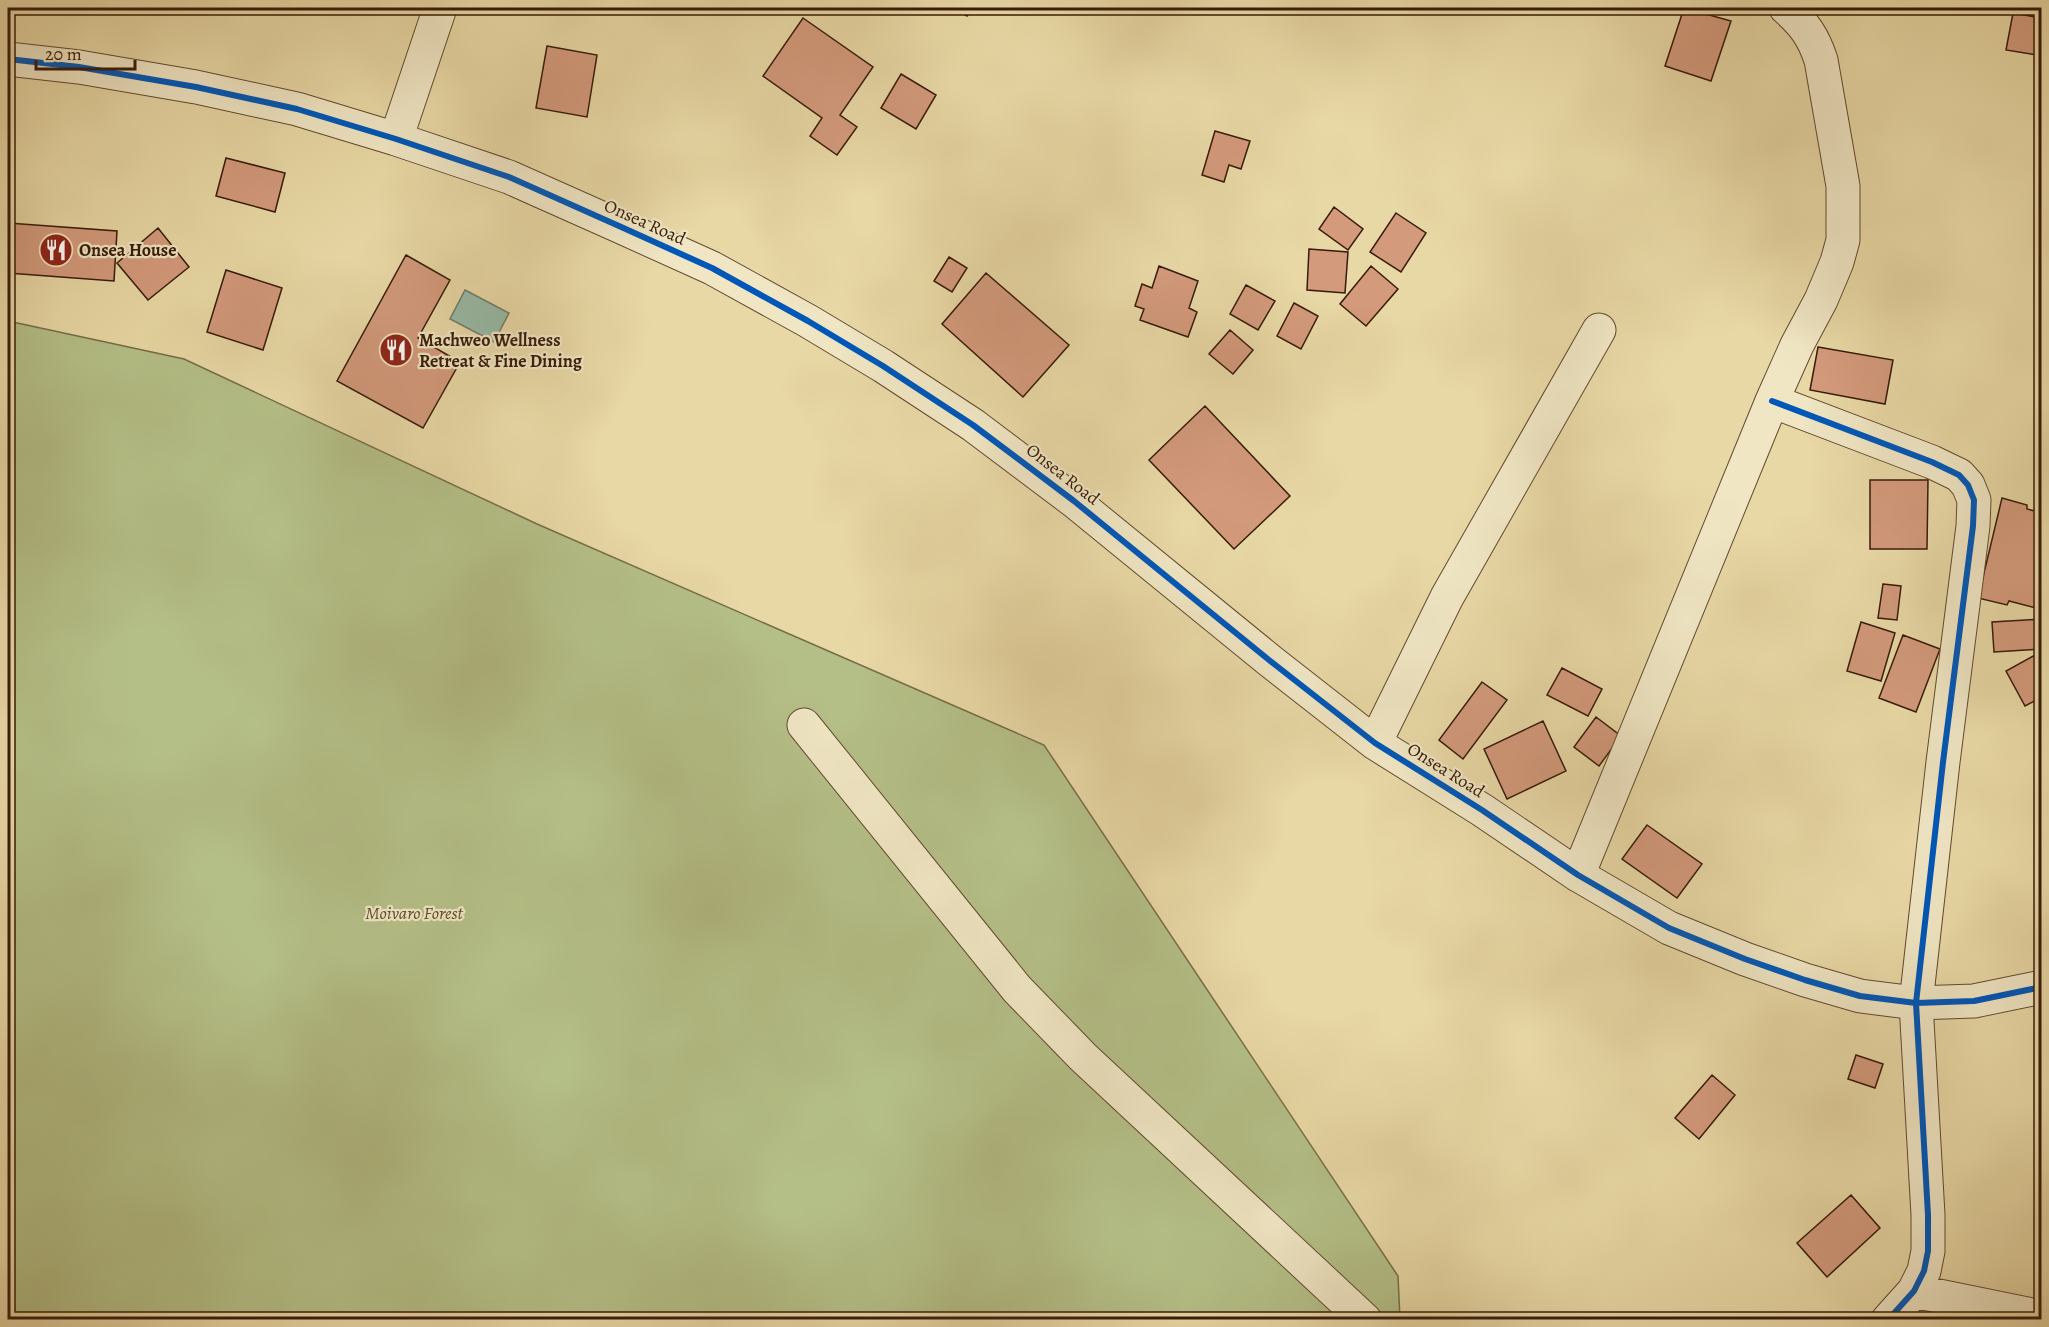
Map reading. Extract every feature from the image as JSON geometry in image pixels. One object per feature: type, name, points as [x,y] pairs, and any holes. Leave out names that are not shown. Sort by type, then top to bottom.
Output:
[{"type":"street","points":[[396,139],[440,8]]},
{"type":"street","points":[[1578,875],[1772,400],[1821,300],[1843,240],[1843,186],[1821,60],[1814,40],[1801,22],[1786,8]]},
{"type":"street","name":"Onsea Road","points":[[8,58],[79,67],[196,87],[297,109],[509,177],[691,259],[808,321],[974,425],[1074,501],[1260,653],[1376,743],[1482,810],[1578,875],[1669,928],[1745,959],[1860,996],[1916,1003],[1974,1001],[2042,987]]},
{"type":"street","points":[[1376,743],[1447,597],[1599,330]]},
{"type":"street","points":[[1772,400],[1932,462],[1959,475],[1968,485],[1974,500],[1973,526],[1916,1003],[1928,1251],[1924,1270],[1914,1291],[1888,1320]]},
{"type":"street","points":[[804,724],[1017,988],[1083,1057],[1365,1320]]},
{"type":"street","points":[[1914,1291],[2042,1317]]},
{"type":"green space","name":"Moivaro Forest","points":[[8,321],[184,359],[537,524],[1044,745],[1398,1276],[1400,1319],[8,1320]]},
{"type":"shaded area","points":[[465,290],[509,313],[494,342],[450,319]]},
{"type":"building","points":[[953,8],[973,8],[967,16]]},
{"type":"building","points":[[1684,8],[1731,21],[1711,81],[1665,66]]},
{"type":"building","points":[[2013,13],[2042,18],[2037,55],[2006,50]]},
{"type":"building","points":[[803,18],[873,67],[840,115],[857,127],[837,155],[810,136],[822,118],[763,76]]},
{"type":"building","points":[[547,46],[597,55],[587,117],[536,108]]},
{"type":"building","points":[[901,74],[936,95],[916,129],[881,108]]},
{"type":"building","points":[[1215,131],[1250,141],[1241,169],[1229,165],[1224,182],[1202,175]]},
{"type":"building","points":[[226,158],[285,173],[275,212],[216,196]]},
{"type":"building","points":[[1334,207],[1363,229],[1348,250],[1319,229]]},
{"type":"building","points":[[1396,213],[1426,233],[1401,272],[1370,252]]},
{"type":"building","points":[[8,223],[117,231],[114,281],[8,273]]},
{"type":"building","points":[[158,228],[189,267],[148,300],[117,263]]},
{"type":"building","points":[[1309,249],[1348,252],[1345,293],[1307,290]]},
{"type":"building","name":"Machweo Wellness Retreat & Fine Dining","points":[[406,255],[450,280],[418,338],[460,362],[423,428],[337,381]]},
{"type":"building","points":[[949,257],[967,268],[952,292],[934,281]]},
{"type":"building","points":[[1159,266],[1198,281],[1189,308],[1197,312],[1188,337],[1140,320],[1144,309],[1135,306],[1142,284],[1152,288]]},
{"type":"building","points":[[1371,266],[1398,289],[1366,326],[1340,304]]},
{"type":"building","points":[[226,270],[282,288],[263,350],[207,332]]},
{"type":"building","points":[[986,273],[1069,345],[1023,397],[942,324]]},
{"type":"building","points":[[1246,285],[1275,301],[1258,330],[1230,314]]},
{"type":"building","points":[[1294,303],[1318,316],[1301,349],[1277,336]]},
{"type":"building","points":[[1230,330],[1253,350],[1233,374],[1209,354]]},
{"type":"building","points":[[1818,347],[1893,360],[1885,404],[1810,390]]},
{"type":"building","points":[[1205,406],[1290,496],[1234,549],[1149,460]]},
{"type":"building","points":[[1870,480],[1928,480],[1927,549],[1870,549]]},
{"type":"building","points":[[2002,498],[2027,505],[2027,509],[2042,513],[2042,600],[2040,609],[2009,601],[2007,605],[1978,598]]},
{"type":"building","points":[[1883,584],[1901,586],[1897,620],[1878,618]]},
{"type":"building","points":[[2042,619],[2042,649],[1994,652],[1992,622]]},
{"type":"building","points":[[1861,622],[1895,633],[1881,681],[1847,671]]},
{"type":"building","points":[[1903,635],[1940,649],[1916,712],[1879,698]]},
{"type":"building","points":[[2035,655],[2042,667],[2042,697],[2025,706],[2006,671]]},
{"type":"building","points":[[1562,668],[1602,689],[1588,716],[1547,695]]},
{"type":"building","points":[[1482,682],[1507,700],[1463,759],[1439,740]]},
{"type":"building","points":[[1596,717],[1621,736],[1599,766],[1574,747]]},
{"type":"building","points":[[1543,721],[1566,771],[1507,799],[1484,749]]},
{"type":"building","points":[[1647,825],[1702,864],[1677,898],[1622,859]]},
{"type":"building","points":[[1856,1055],[1883,1064],[1875,1088],[1848,1079]]},
{"type":"building","points":[[1712,1075],[1735,1095],[1699,1139],[1675,1118]]},
{"type":"building","points":[[1851,1195],[1880,1228],[1827,1277],[1797,1243]]},
{"type":"cycle path","points":[[8,59],[79,67],[196,87],[297,109],[509,177],[712,268],[883,366],[973,425],[1074,501],[1375,743],[1482,810],[1578,875],[1669,928],[1745,959],[1860,996],[1916,1003],[1974,1001],[2042,987]]},
{"type":"cycle path","points":[[1772,401],[1932,462],[1959,475],[1968,485],[1974,500],[1973,526],[1916,1003],[1928,1251],[1924,1271],[1914,1291],[1888,1320]]},
{"type":"place","name":"Onsea House","points":[[56,250]]},
{"type":"place","name":"Machweo Wellness Retreat & Fine Dining","points":[[396,350]]}]
